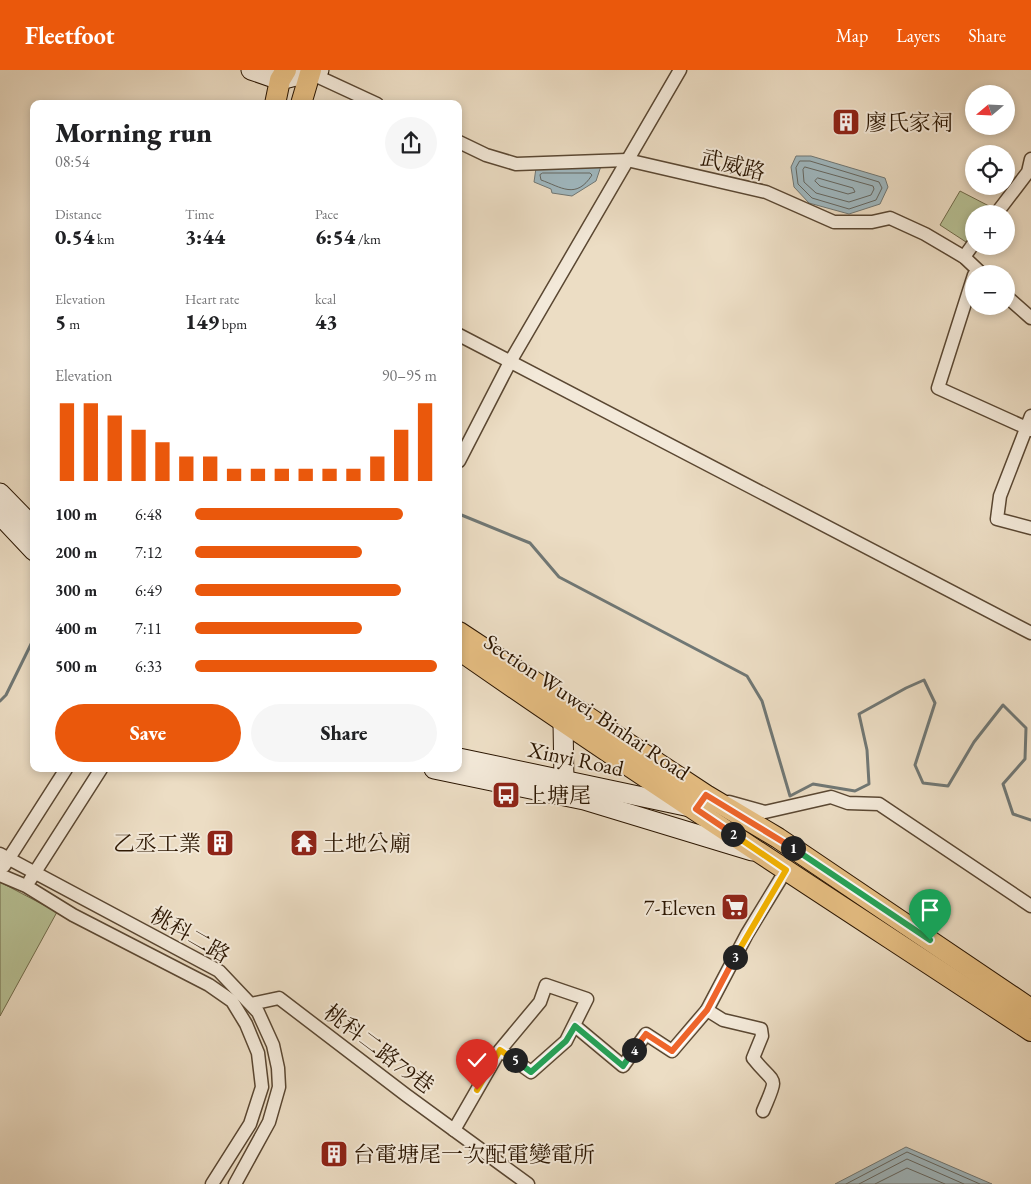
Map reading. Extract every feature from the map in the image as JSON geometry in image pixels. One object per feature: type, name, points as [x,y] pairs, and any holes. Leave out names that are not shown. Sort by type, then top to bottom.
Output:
[{"type":"main road","points":[[251,70],[283,75],[313,71],[302,100]]},
{"type":"main road","points":[[276,100],[283,75]]},
{"type":"main road","points":[[0,493],[30,524]]},
{"type":"main road","points":[[0,515],[30,547]]},
{"type":"main road","name":"Section Wuwei, Binhai Road","points":[[462,634],[701,802],[762,854],[1031,1031]]},
{"type":"main road","name":"Section Wuwei, Binhai Road","points":[[462,652],[563,723],[701,802]]},
{"type":"main road","points":[[563,723],[564,781]]},
{"type":"main road","name":"Xinyi Road","points":[[462,759],[564,781],[701,802]]},
{"type":"main road","name":"Xinyi Road","points":[[449,772],[584,800],[762,854]]},
{"type":"main road","points":[[687,831],[701,802],[778,838],[1031,1009]]},
{"type":"street","points":[[462,455],[510,362],[680,70]]},
{"type":"street","points":[[313,71],[369,100]]},
{"type":"street","name":"武威路","points":[[462,143],[486,155],[516,164],[628,160],[766,192],[834,222],[872,222],[890,218],[925,234],[964,257],[970,265]]},
{"type":"street","points":[[1003,205],[1028,172],[1031,159]]},
{"type":"street","points":[[1015,304],[1031,318]]},
{"type":"street","points":[[965,306],[938,388],[1029,425],[1000,496],[997,519],[1031,528]]},
{"type":"street","points":[[462,337],[1031,633]]},
{"type":"street","points":[[0,874],[4,856],[64,772]]},
{"type":"street","points":[[26,886],[99,772]]},
{"type":"street","points":[[701,802],[765,812],[831,797],[848,803],[880,804],[1031,906]]},
{"type":"street","name":"桃科二路","points":[[4,856],[34,874],[219,971],[258,1012],[273,1045],[278,1068],[279,1087],[269,1122],[235,1184]]},
{"type":"street","points":[[575,1026],[623,1066],[646,1034],[672,1051],[707,1010],[747,934],[786,870]]},
{"type":"street","name":"桃科二路","points":[[0,874],[26,886],[73,915],[209,985],[232,1001],[242,1016],[258,1053],[262,1087],[250,1124],[212,1184]]},
{"type":"street","points":[[454,1130],[500,1050],[540,1002],[546,985],[587,999],[566,1041],[531,1072],[500,1050]]},
{"type":"street","name":"桃科二路79巷","points":[[250,1004],[279,998],[528,1184]]},
{"type":"street","points":[[707,1010],[722,1020],[761,1029],[762,1036],[753,1058],[773,1077],[774,1085],[763,1111]]},
{"type":"green space","points":[[960,191],[987,205],[965,205],[965,241],[940,225]]},
{"type":"green space","points":[[0,882],[57,912],[0,1016]]},
{"type":"water","points":[[796,156],[811,156],[885,178],[888,187],[880,204],[849,214],[809,203],[794,187],[791,167]]},
{"type":"water","points":[[601,166],[596,181],[572,196],[552,193],[551,189],[534,182],[536,168]]},
{"type":"water","points":[[906,1147],[992,1184],[835,1184]]},
{"type":"waterway","points":[[462,515],[530,543],[559,577],[747,676],[762,701],[790,796],[813,784],[855,791],[869,784],[867,750],[859,714],[924,680],[935,703],[915,765],[923,783],[948,786],[974,742],[1003,705],[1026,728],[1025,759],[1003,784],[1013,814],[1031,820]]},
{"type":"waterway","points":[[0,701],[6,695],[30,646]]},
{"type":"place","name":"廖氏家祠","points":[[846,122]]},
{"type":"place","name":"上塘尾","points":[[506,795]]},
{"type":"place","name":"乙丞工業","points":[[220,843]]},
{"type":"place","name":"土地公廟","points":[[304,843]]},
{"type":"place","name":"7-Eleven","points":[[735,907]]},
{"type":"place","name":"台電塘尾一次配電變電所","points":[[334,1154]]},
{"type":"route","points":[[477,1090],[500,1050],[531,1072],[566,1041],[575,1026],[623,1066],[646,1034],[672,1051],[707,1010],[747,934],[786,870],[696,809],[706,795],[778,838],[930,940]]}]
